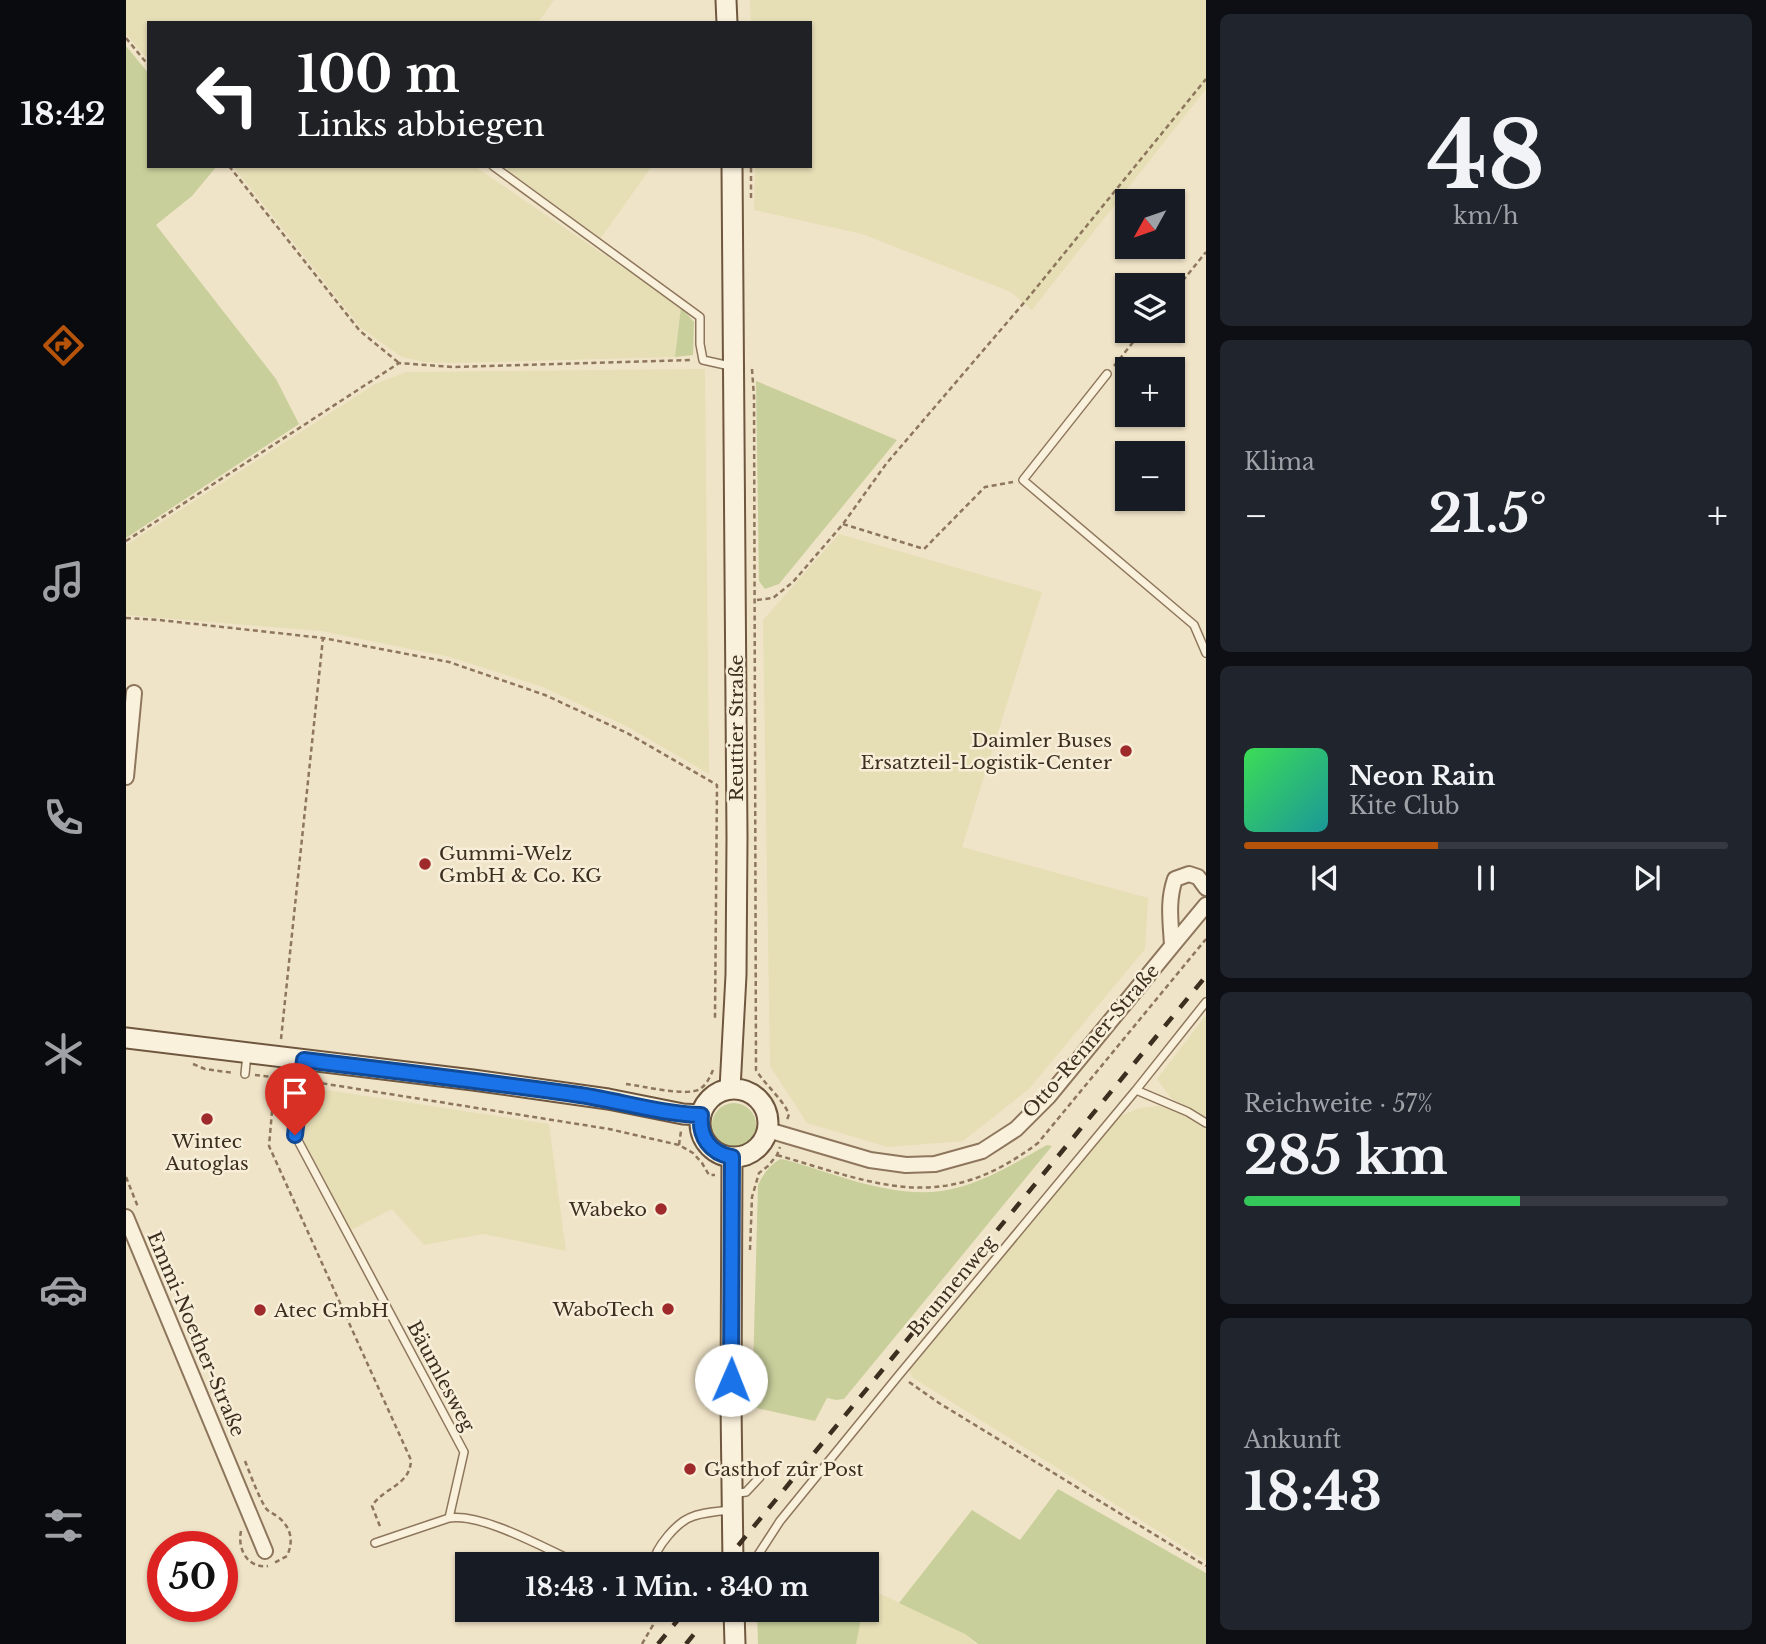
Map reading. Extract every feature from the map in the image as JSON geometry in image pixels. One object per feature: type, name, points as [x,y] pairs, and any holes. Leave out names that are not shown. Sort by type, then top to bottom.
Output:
[{"type":"main road","points":[[726,0],[727,21]]},
{"type":"main road","name":"Reuttier Straße","points":[[730,1089],[737,961],[735,603],[743,364],[732,168]]},
{"type":"main road","points":[[126,1038],[473,1080],[608,1099],[683,1115],[701,1115]]},
{"type":"main road","points":[[730,1089],[748,1092],[762,1104],[776,1132],[746,1155],[732,1157],[716,1152],[705,1140],[700,1123],[701,1115],[712,1097],[730,1089]]},
{"type":"main road","points":[[732,1157],[733,1552]]},
{"type":"main road","points":[[734,1622],[735,1644]]},
{"type":"street","points":[[126,777],[134,693]]},
{"type":"street","name":"Otto-Renner-Straße","points":[[1172,946],[1169,907],[1173,874],[1198,877],[1206,888]]},
{"type":"street","name":"Otto-Renner-Straße","points":[[776,1132],[870,1160],[906,1165],[935,1164],[982,1151],[1016,1129],[1048,1097],[1206,905]]},
{"type":"street","name":"Emmi-Noether-Straße","points":[[126,1217],[265,1551]]},
{"type":"lane","points":[[496,168],[700,317],[699,344],[703,360],[743,364]]},
{"type":"lane","points":[[1107,374],[1023,480],[1194,625],[1206,653]]},
{"type":"lane","name":"Brunnenweg","points":[[760,1552],[780,1521],[1206,1002]]},
{"type":"lane","points":[[245,1074],[247,1053]]},
{"type":"lane","name":"Bäumlesweg","points":[[304,1060],[295,1135],[464,1452],[449,1518]]},
{"type":"lane","points":[[1136,1090],[1188,1112],[1206,1123]]},
{"type":"lane","points":[[655,1552],[686,1519],[735,1505],[760,1477]]},
{"type":"lane","points":[[375,1543],[462,1516],[499,1528],[553,1552]]},
{"type":"path","points":[[126,38],[147,64]]},
{"type":"path","points":[[735,603],[773,598],[785,590],[843,524],[886,464],[1028,298],[1206,79]]},
{"type":"path","points":[[231,168],[360,331],[400,363],[453,367],[703,360]]},
{"type":"path","points":[[750,203],[751,168]]},
{"type":"path","points":[[1185,277],[1206,252]]},
{"type":"path","points":[[1107,374],[1132,343]]},
{"type":"path","points":[[126,541],[400,363]]},
{"type":"path","points":[[743,364],[754,397],[756,1070],[789,1114],[776,1132],[777,1155],[759,1173],[755,1185],[750,1253]]},
{"type":"path","points":[[843,524],[924,549],[985,487],[1023,480]]},
{"type":"path","points":[[126,618],[323,638],[449,662],[545,695],[627,733],[717,785],[715,1023]]},
{"type":"path","points":[[281,1039],[323,638]]},
{"type":"path","points":[[713,1071],[714,1059]]},
{"type":"path","points":[[193,1064],[205,1069],[300,1080],[609,1129],[678,1145],[693,1153],[709,1175]]},
{"type":"path","points":[[275,1077],[269,1146],[411,1460],[411,1470],[403,1482],[377,1498],[372,1506],[386,1538]]},
{"type":"path","points":[[899,1375],[939,1403],[1206,1566]]},
{"type":"path","points":[[642,1644],[653,1622]]},
{"type":"shaded area","points":[[126,0],[554,0],[539,21],[147,21],[147,59],[126,34]]},
{"type":"shaded area","points":[[750,0],[1206,0],[1206,89],[1127,189],[1115,189],[1115,205],[1032,310],[1011,292],[862,234],[754,210],[755,168],[812,168],[812,21],[751,21]]},
{"type":"shaded area","points":[[235,168],[477,168],[681,307],[675,357],[424,362],[402,357],[361,328]]},
{"type":"shaded area","points":[[508,168],[651,168],[601,238],[507,170]]},
{"type":"shaded area","points":[[705,369],[709,774],[628,727],[543,687],[450,657],[321,631],[126,615],[126,545],[375,384],[406,372]]},
{"type":"shaded area","points":[[839,534],[1042,592],[962,847],[1148,898],[1145,949],[1029,1089],[963,1141],[888,1147],[807,1123],[770,1066],[763,620]]},
{"type":"shaded area","points":[[1206,1015],[1206,1119],[1171,1098],[1157,1079]]},
{"type":"shaded area","points":[[307,1087],[549,1124],[566,1251],[483,1234],[424,1245],[392,1209],[351,1230],[302,1137]]},
{"type":"shaded area","points":[[1159,1106],[1186,1115],[1206,1128],[1206,1561],[913,1378],[909,1370],[1118,1117],[1140,1108]]},
{"type":"shaded area","points":[[879,1593],[965,1634],[976,1644],[856,1644],[861,1622],[879,1622]]},
{"type":"green space","points":[[126,46],[147,72],[147,168],[215,168],[192,196],[156,225],[276,379],[299,424],[126,538]]},
{"type":"green space","points":[[681,307],[694,322],[693,355],[675,357]]},
{"type":"green space","points":[[756,381],[897,440],[779,584],[765,589],[759,581]]},
{"type":"green space","points":[[734,1103],[749,1110],[756,1125],[749,1140],[734,1147],[719,1140],[712,1125],[719,1110]]},
{"type":"green space","points":[[1047,1145],[1052,1146],[844,1399],[827,1398],[815,1421],[752,1407],[758,1185],[773,1164],[780,1159],[786,1160],[850,1180],[894,1190],[938,1191],[983,1179]]},
{"type":"green space","points":[[1058,1489],[1206,1573],[1206,1644],[978,1644],[965,1634],[899,1603],[972,1510],[1020,1540]]},
{"type":"green space","points":[[757,1622],[861,1622],[856,1644],[758,1644]]},
{"type":"railway","points":[[733,1552],[1206,976]]},
{"type":"railway","points":[[658,1644],[676,1622]]},
{"type":"railway","points":[[686,1644],[699,1628]]},
{"type":"place","name":"Daimler Buses Ersatzteil-Logistik-Center","points":[[1126,751]]},
{"type":"place","name":"Gummi-Welz GmbH & Co. KG","points":[[425,864]]},
{"type":"place","name":"Wintec Autoglas","points":[[207,1119]]},
{"type":"place","name":"Wabeko","points":[[661,1209]]},
{"type":"place","name":"WaboTech","points":[[668,1309]]},
{"type":"place","name":"Atec GmbH","points":[[260,1310]]},
{"type":"place","name":"Gasthof zur Post","points":[[690,1469]]},
{"type":"route","points":[[295,1135],[304,1060],[473,1080],[608,1099],[683,1115],[701,1115],[701,1132],[705,1140],[716,1152],[732,1157],[731,1380]]}]
